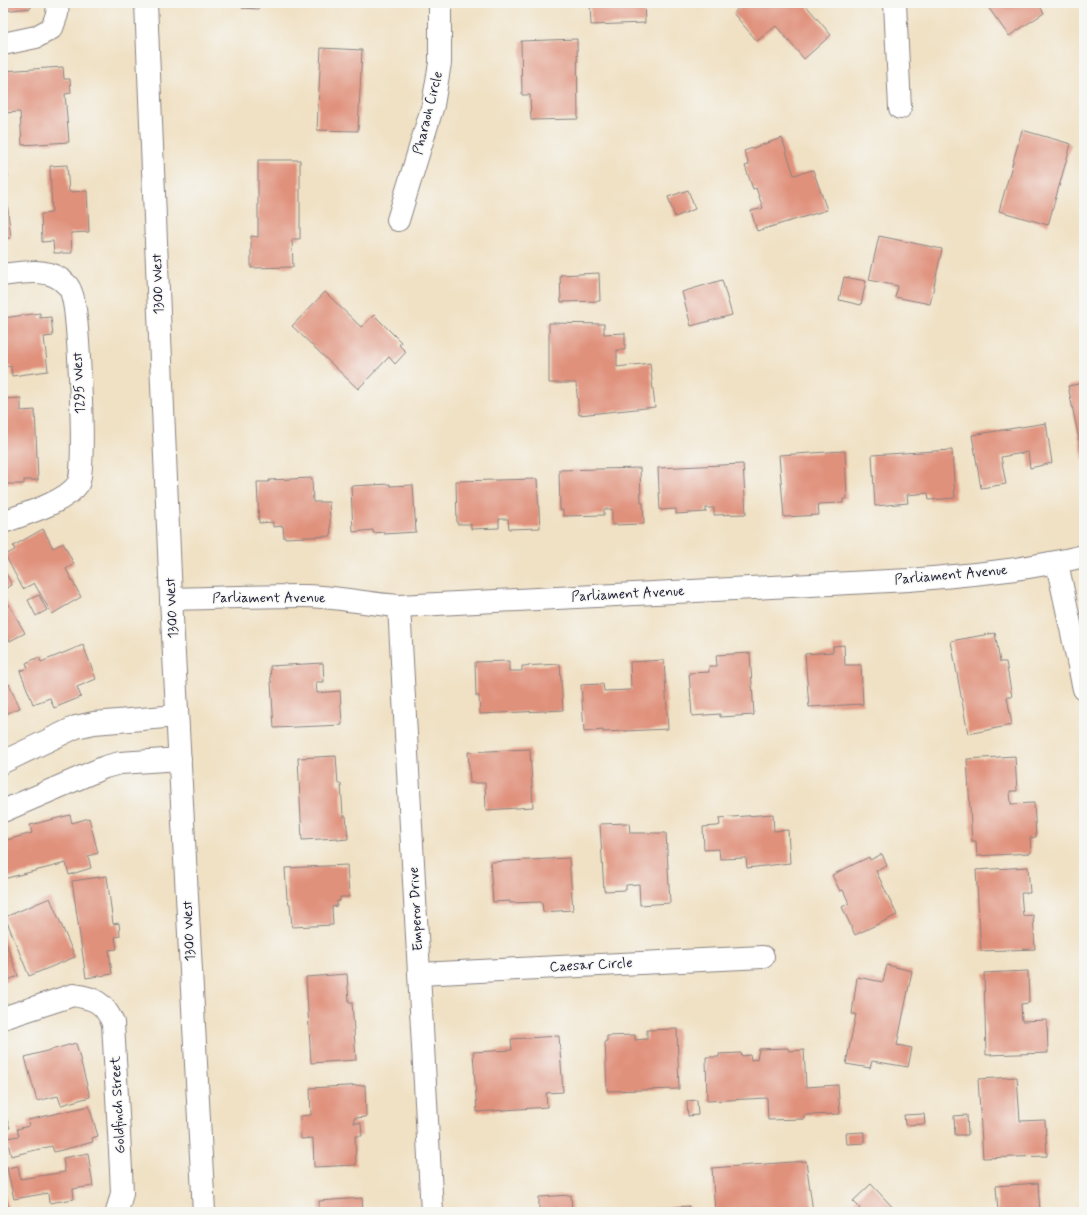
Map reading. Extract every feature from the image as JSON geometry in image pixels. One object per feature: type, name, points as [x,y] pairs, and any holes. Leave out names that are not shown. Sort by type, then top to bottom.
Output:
[{"type":"street","points":[[3,44],[36,37],[52,28],[57,14],[58,3]]},
{"type":"street","name":"1300 West","points":[[146,3],[171,600],[204,1212]]},
{"type":"street","name":"Pharaoh Circle","points":[[398,220],[433,105],[440,63],[440,3]]},
{"type":"street","points":[[895,3],[900,108]]},
{"type":"street","name":"1295 West","points":[[3,275],[22,272],[44,272],[57,277],[67,285],[75,309],[83,453],[78,483],[69,493],[57,500],[3,522]]},
{"type":"street","name":"Parliament Avenue","points":[[171,600],[303,596],[399,606],[909,580],[982,574],[1057,563],[1084,556]]},
{"type":"street","points":[[1057,563],[1084,689]]},
{"type":"street","name":"Emperor Drive","points":[[399,606],[432,1212]]},
{"type":"street","points":[[3,762],[76,728],[94,723],[177,716]]},
{"type":"street","points":[[3,810],[104,767],[120,763],[180,759]]},
{"type":"street","name":"Caesar Circle","points":[[419,974],[763,957]]},
{"type":"street","name":"Goldfinch Street","points":[[3,1018],[73,995],[99,1002],[108,1011],[113,1023],[115,1046],[122,1193],[117,1212]]},
{"type":"building","points":[[3,3],[30,3],[31,8],[3,11]]},
{"type":"building","points":[[242,3],[260,3],[259,9],[242,8]]},
{"type":"building","points":[[590,3],[644,3],[645,23],[591,25]]},
{"type":"building","points":[[745,3],[804,3],[831,35],[804,59],[776,26],[757,41],[733,13]]},
{"type":"building","points":[[985,3],[1038,3],[1044,13],[1009,36]]},
{"type":"building","points":[[577,39],[578,119],[531,120],[530,95],[522,95],[521,41]]},
{"type":"building","points":[[321,48],[362,50],[358,131],[317,130]]},
{"type":"building","points":[[63,67],[64,79],[70,79],[71,93],[65,94],[69,142],[22,145],[20,112],[3,113],[3,71]]},
{"type":"building","points":[[1022,130],[1071,144],[1048,225],[999,211]]},
{"type":"building","points":[[782,138],[794,175],[813,170],[827,210],[757,231],[751,211],[763,208],[756,188],[753,189],[745,166],[749,165],[744,151]]},
{"type":"building","points":[[258,160],[300,160],[300,239],[292,239],[293,267],[251,268],[251,236],[258,237]]},
{"type":"building","points":[[67,165],[69,192],[87,191],[89,232],[71,233],[72,253],[54,253],[53,241],[42,242],[41,214],[52,213],[50,166]]},
{"type":"building","points":[[3,167],[7,167],[8,177],[3,177]]},
{"type":"building","points":[[688,190],[695,209],[675,217],[668,197]]},
{"type":"building","points":[[3,194],[6,194],[11,238],[3,239]]},
{"type":"building","points":[[879,236],[942,249],[930,304],[895,297],[898,286],[869,280]]},
{"type":"building","points":[[599,273],[600,301],[561,302],[560,275]]},
{"type":"building","points":[[844,277],[866,281],[861,305],[839,300]]},
{"type":"building","points":[[722,280],[732,315],[691,326],[682,292]]},
{"type":"building","points":[[325,292],[361,327],[374,315],[401,342],[399,345],[406,352],[395,364],[389,357],[358,389],[292,326]]},
{"type":"building","points":[[40,313],[40,318],[51,317],[53,336],[44,337],[48,371],[12,376],[11,366],[3,367],[3,318]]},
{"type":"building","points":[[549,323],[604,324],[604,334],[625,333],[625,350],[617,350],[617,367],[650,363],[655,407],[579,415],[576,383],[549,383]]},
{"type":"building","points":[[1084,383],[1084,459],[1083,459],[1068,386]]},
{"type":"building","points":[[21,398],[21,411],[35,410],[38,480],[24,480],[24,484],[3,484],[3,399]]},
{"type":"building","points":[[1046,423],[1052,463],[1030,468],[1028,452],[1001,457],[1006,484],[981,488],[972,435]]},
{"type":"building","points":[[952,450],[955,498],[929,500],[928,493],[907,495],[908,503],[875,506],[872,455]]},
{"type":"building","points":[[845,451],[847,499],[843,499],[843,503],[818,504],[819,515],[784,517],[779,455]]},
{"type":"building","points":[[743,464],[746,514],[714,515],[714,508],[706,508],[706,512],[676,514],[676,509],[660,510],[658,468]]},
{"type":"building","points":[[640,468],[641,503],[643,503],[644,524],[612,525],[612,509],[604,509],[604,515],[563,516],[563,510],[560,510],[559,470]]},
{"type":"building","points":[[312,478],[313,502],[329,502],[331,536],[284,538],[283,526],[273,527],[273,522],[259,523],[257,482]]},
{"type":"building","points":[[537,479],[540,528],[509,529],[508,519],[499,519],[499,528],[471,529],[471,524],[457,524],[456,481]]},
{"type":"building","points":[[390,484],[390,486],[413,485],[416,532],[384,534],[384,532],[373,533],[373,530],[353,532],[351,486]]},
{"type":"building","points":[[43,529],[53,548],[63,543],[74,564],[66,569],[81,597],[52,614],[34,583],[23,589],[5,555],[15,550],[13,546]]},
{"type":"building","points":[[3,568],[12,585],[3,590]]},
{"type":"building","points":[[3,594],[25,633],[10,641],[3,629]]},
{"type":"building","points":[[39,595],[47,610],[36,616],[28,600]]},
{"type":"building","points":[[995,633],[1000,662],[1006,662],[1012,697],[1007,697],[1012,725],[968,734],[951,641]]},
{"type":"building","points":[[83,645],[96,679],[77,687],[81,697],[54,708],[50,698],[33,704],[20,671],[28,668],[26,663],[39,657],[41,662]]},
{"type":"building","points":[[844,645],[845,665],[861,665],[863,704],[809,707],[805,654],[833,652],[833,646]]},
{"type":"building","points":[[750,653],[754,715],[720,717],[720,714],[692,716],[689,673],[709,672],[709,666],[717,666],[716,655]]},
{"type":"building","points":[[664,660],[668,729],[603,732],[603,730],[584,732],[581,685],[603,684],[604,691],[631,690],[630,662]]},
{"type":"building","points":[[509,661],[509,671],[522,671],[522,666],[560,664],[563,710],[480,714],[479,696],[476,696],[475,662]]},
{"type":"building","points":[[323,663],[324,682],[316,682],[317,693],[340,691],[342,725],[274,728],[270,666]]},
{"type":"building","points":[[9,684],[20,708],[3,715],[3,686]]},
{"type":"building","points":[[530,749],[533,807],[486,810],[485,783],[470,783],[468,752]]},
{"type":"building","points":[[336,756],[338,784],[341,784],[343,816],[346,816],[348,839],[338,840],[338,838],[302,840],[298,758]]},
{"type":"building","points":[[1015,756],[1017,791],[1010,791],[1011,804],[1034,803],[1036,837],[1030,838],[1031,853],[977,856],[976,841],[972,841],[967,759]]},
{"type":"building","points":[[773,814],[774,831],[788,830],[790,863],[747,868],[746,858],[720,859],[719,849],[704,850],[703,827],[720,825],[719,818]]},
{"type":"building","points":[[70,815],[72,823],[89,818],[98,853],[88,856],[91,868],[69,875],[66,863],[3,879],[3,841],[32,833],[30,825]]},
{"type":"building","points":[[629,823],[630,833],[666,833],[670,903],[640,905],[639,884],[626,885],[626,890],[604,891],[600,824]]},
{"type":"building","points":[[882,854],[887,866],[876,871],[897,915],[855,935],[842,907],[849,903],[843,890],[840,891],[832,875],[869,857],[870,860]]},
{"type":"building","points":[[569,858],[573,910],[543,912],[542,902],[493,902],[490,862]]},
{"type":"building","points":[[347,865],[349,897],[340,897],[340,901],[337,901],[337,906],[332,907],[333,925],[292,927],[290,904],[287,899],[285,868]]},
{"type":"building","points":[[1028,867],[1030,893],[1021,893],[1023,916],[1033,915],[1035,949],[981,951],[976,870]]},
{"type":"building","points":[[107,876],[113,924],[119,923],[120,936],[115,937],[117,949],[109,950],[112,974],[86,978],[72,881]]},
{"type":"building","points":[[50,898],[75,957],[29,976],[5,917]]},
{"type":"building","points":[[3,934],[18,976],[3,982]]},
{"type":"building","points":[[887,965],[912,971],[897,1045],[912,1048],[908,1067],[872,1061],[870,1068],[846,1064],[856,1014],[852,1014],[857,977],[883,982]]},
{"type":"building","points":[[1028,971],[1029,1003],[1021,1004],[1022,1021],[1047,1020],[1048,1053],[986,1055],[984,973]]},
{"type":"building","points":[[347,974],[349,1002],[352,1002],[356,1060],[311,1063],[306,977]]},
{"type":"building","points":[[677,1029],[679,1089],[607,1091],[605,1041],[607,1041],[607,1036],[635,1035],[635,1040],[647,1039],[647,1030]]},
{"type":"building","points":[[559,1036],[563,1092],[546,1093],[547,1107],[477,1112],[473,1052],[512,1050],[511,1039]]},
{"type":"building","points":[[76,1043],[90,1097],[61,1105],[58,1096],[37,1101],[25,1057]]},
{"type":"building","points":[[788,1048],[789,1051],[804,1050],[806,1087],[838,1085],[840,1114],[804,1115],[804,1119],[768,1120],[767,1098],[707,1101],[706,1057],[719,1057],[719,1054],[741,1053],[742,1056],[750,1055],[751,1060],[757,1059],[759,1049]]},
{"type":"building","points":[[1017,1077],[1020,1121],[1045,1120],[1047,1156],[983,1158],[978,1079]]},
{"type":"building","points":[[365,1085],[366,1117],[354,1118],[354,1123],[361,1123],[362,1136],[355,1136],[356,1165],[314,1167],[313,1138],[301,1139],[300,1116],[311,1115],[310,1088]]},
{"type":"building","points":[[697,1100],[698,1115],[688,1116],[687,1101]]},
{"type":"building","points":[[89,1106],[98,1136],[92,1138],[93,1142],[54,1152],[52,1146],[11,1156],[7,1138],[19,1136],[17,1129],[29,1126],[28,1120]]},
{"type":"building","points":[[924,1114],[925,1124],[905,1125],[904,1115]]},
{"type":"building","points":[[967,1115],[968,1135],[955,1135],[954,1116]]},
{"type":"building","points":[[7,1120],[10,1128],[3,1130],[3,1121]]},
{"type":"building","points":[[864,1132],[864,1143],[847,1144],[846,1133]]},
{"type":"building","points":[[88,1153],[93,1186],[73,1189],[74,1199],[49,1203],[48,1193],[14,1199],[7,1168],[18,1166],[20,1179],[65,1172],[63,1158]]},
{"type":"building","points":[[806,1161],[813,1212],[762,1212],[762,1210],[715,1212],[712,1168]]},
{"type":"building","points":[[1038,1183],[1040,1212],[998,1212],[996,1186]]},
{"type":"building","points":[[871,1184],[897,1212],[856,1212],[860,1208],[853,1201]]},
{"type":"building","points":[[3,1186],[9,1211],[4,1212],[3,1212]]},
{"type":"building","points":[[571,1195],[572,1212],[539,1212],[539,1197]]},
{"type":"building","points":[[362,1198],[363,1212],[319,1212],[319,1201]]},
{"type":"building","points":[[689,1206],[689,1212],[619,1212],[619,1211]]}]
